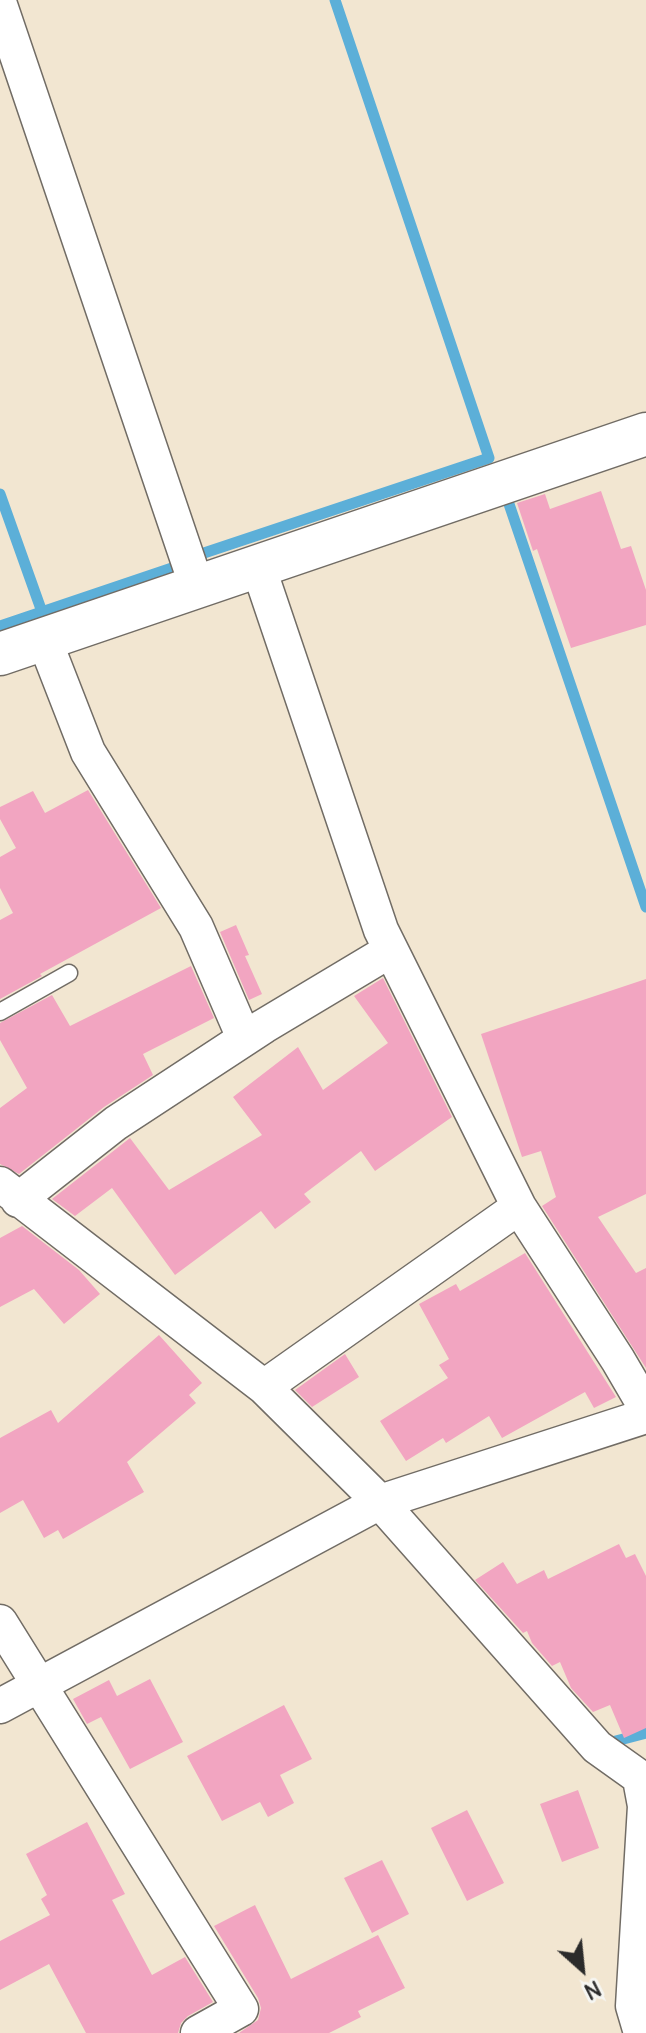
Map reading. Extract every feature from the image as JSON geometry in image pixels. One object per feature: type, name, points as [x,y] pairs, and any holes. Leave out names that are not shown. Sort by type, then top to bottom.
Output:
[{"type":"street","points":[[0,5],[197,587]]},
{"type":"street","points":[[0,654],[646,434]]},
{"type":"street","points":[[258,566],[381,930],[519,1207],[646,1408]]},
{"type":"street","points":[[44,639],[88,752],[196,927],[244,1038]]},
{"type":"street","points":[[391,950],[244,1038],[9,1192],[264,1387],[380,1502],[597,1747],[643,1780],[645,1806],[633,2006],[641,2033]]},
{"type":"street","points":[[264,1387],[519,1207]]},
{"type":"street","points":[[0,1706],[380,1502],[646,1416]]},
{"type":"street","points":[[0,1622],[241,2009],[198,2033]]},
{"type":"lane","points":[[0,1012],[69,973]]},
{"type":"building","points":[[601,491],[621,549],[631,546],[646,590],[646,625],[571,648],[537,549],[533,551],[517,503],[545,494],[550,509]]},
{"type":"building","points":[[88,790],[161,908],[0,999],[0,920],[13,913],[0,888],[0,857],[16,848],[0,819],[0,807],[33,791],[45,813]]},
{"type":"building","points":[[236,925],[249,955],[245,956],[262,994],[249,1000],[220,932]]},
{"type":"building","points":[[191,966],[214,1018],[143,1054],[153,1075],[104,1107],[19,1174],[0,1164],[0,1108],[27,1088],[0,1040],[0,1023],[52,995],[70,1026]]},
{"type":"building","points":[[383,978],[452,1117],[375,1171],[361,1151],[304,1194],[311,1202],[275,1229],[261,1211],[175,1275],[112,1188],[75,1216],[52,1199],[130,1138],[169,1190],[262,1135],[233,1097],[298,1047],[323,1090],[388,1043],[354,996]]},
{"type":"building","points":[[646,979],[646,1194],[598,1217],[636,1273],[646,1268],[646,1368],[542,1206],[556,1197],[541,1151],[522,1157],[481,1034]]},
{"type":"building","points":[[22,1226],[79,1270],[100,1294],[64,1324],[34,1289],[0,1307],[0,1238]]},
{"type":"building","points":[[525,1253],[616,1397],[594,1408],[585,1392],[502,1438],[489,1416],[446,1443],[443,1438],[406,1461],[380,1421],[448,1378],[439,1365],[449,1359],[419,1304],[456,1284],[460,1291]]},
{"type":"building","points":[[159,1335],[202,1383],[189,1395],[196,1403],[127,1462],[144,1492],[63,1539],[58,1530],[44,1538],[23,1500],[0,1513],[0,1438],[51,1410],[58,1423]]},
{"type":"building","points":[[345,1354],[359,1377],[312,1407],[295,1390]]},
{"type":"building","points":[[619,1544],[626,1558],[635,1554],[646,1576],[646,1728],[624,1738],[610,1705],[593,1712],[571,1688],[560,1662],[552,1666],[532,1643],[527,1631],[523,1633],[475,1580],[503,1562],[517,1584],[544,1570],[548,1579]]},
{"type":"building","points":[[150,1679],[183,1742],[130,1769],[101,1717],[87,1724],[73,1699],[109,1680],[117,1696]]},
{"type":"building","points":[[284,1705],[312,1759],[280,1775],[294,1803],[268,1817],[260,1802],[222,1821],[187,1756]]},
{"type":"building","points":[[578,1790],[599,1848],[562,1862],[540,1804]]},
{"type":"building","points":[[467,1810],[504,1883],[467,1901],[431,1828]]},
{"type":"building","points":[[87,1822],[125,1894],[112,1900],[152,1975],[185,1957],[213,2002],[188,2016],[181,2023],[178,2033],[86,2033],[49,1964],[0,1990],[0,1941],[50,1915],[41,1899],[47,1895],[26,1854]]},
{"type":"building","points":[[382,1860],[409,1914],[372,1933],[344,1878]]},
{"type":"building","points":[[255,1905],[291,1979],[378,1935],[405,1988],[358,2011],[361,2017],[329,2033],[239,2033],[258,2020],[261,2008],[214,1926]]},
{"type":"waterway","points":[[204,553],[489,458],[335,0]]},
{"type":"waterway","points":[[0,494],[42,612]]},
{"type":"waterway","points":[[509,504],[646,907]]},
{"type":"waterway","points":[[0,626],[175,567]]},
{"type":"waterway","points":[[612,1742],[646,1733]]}]
